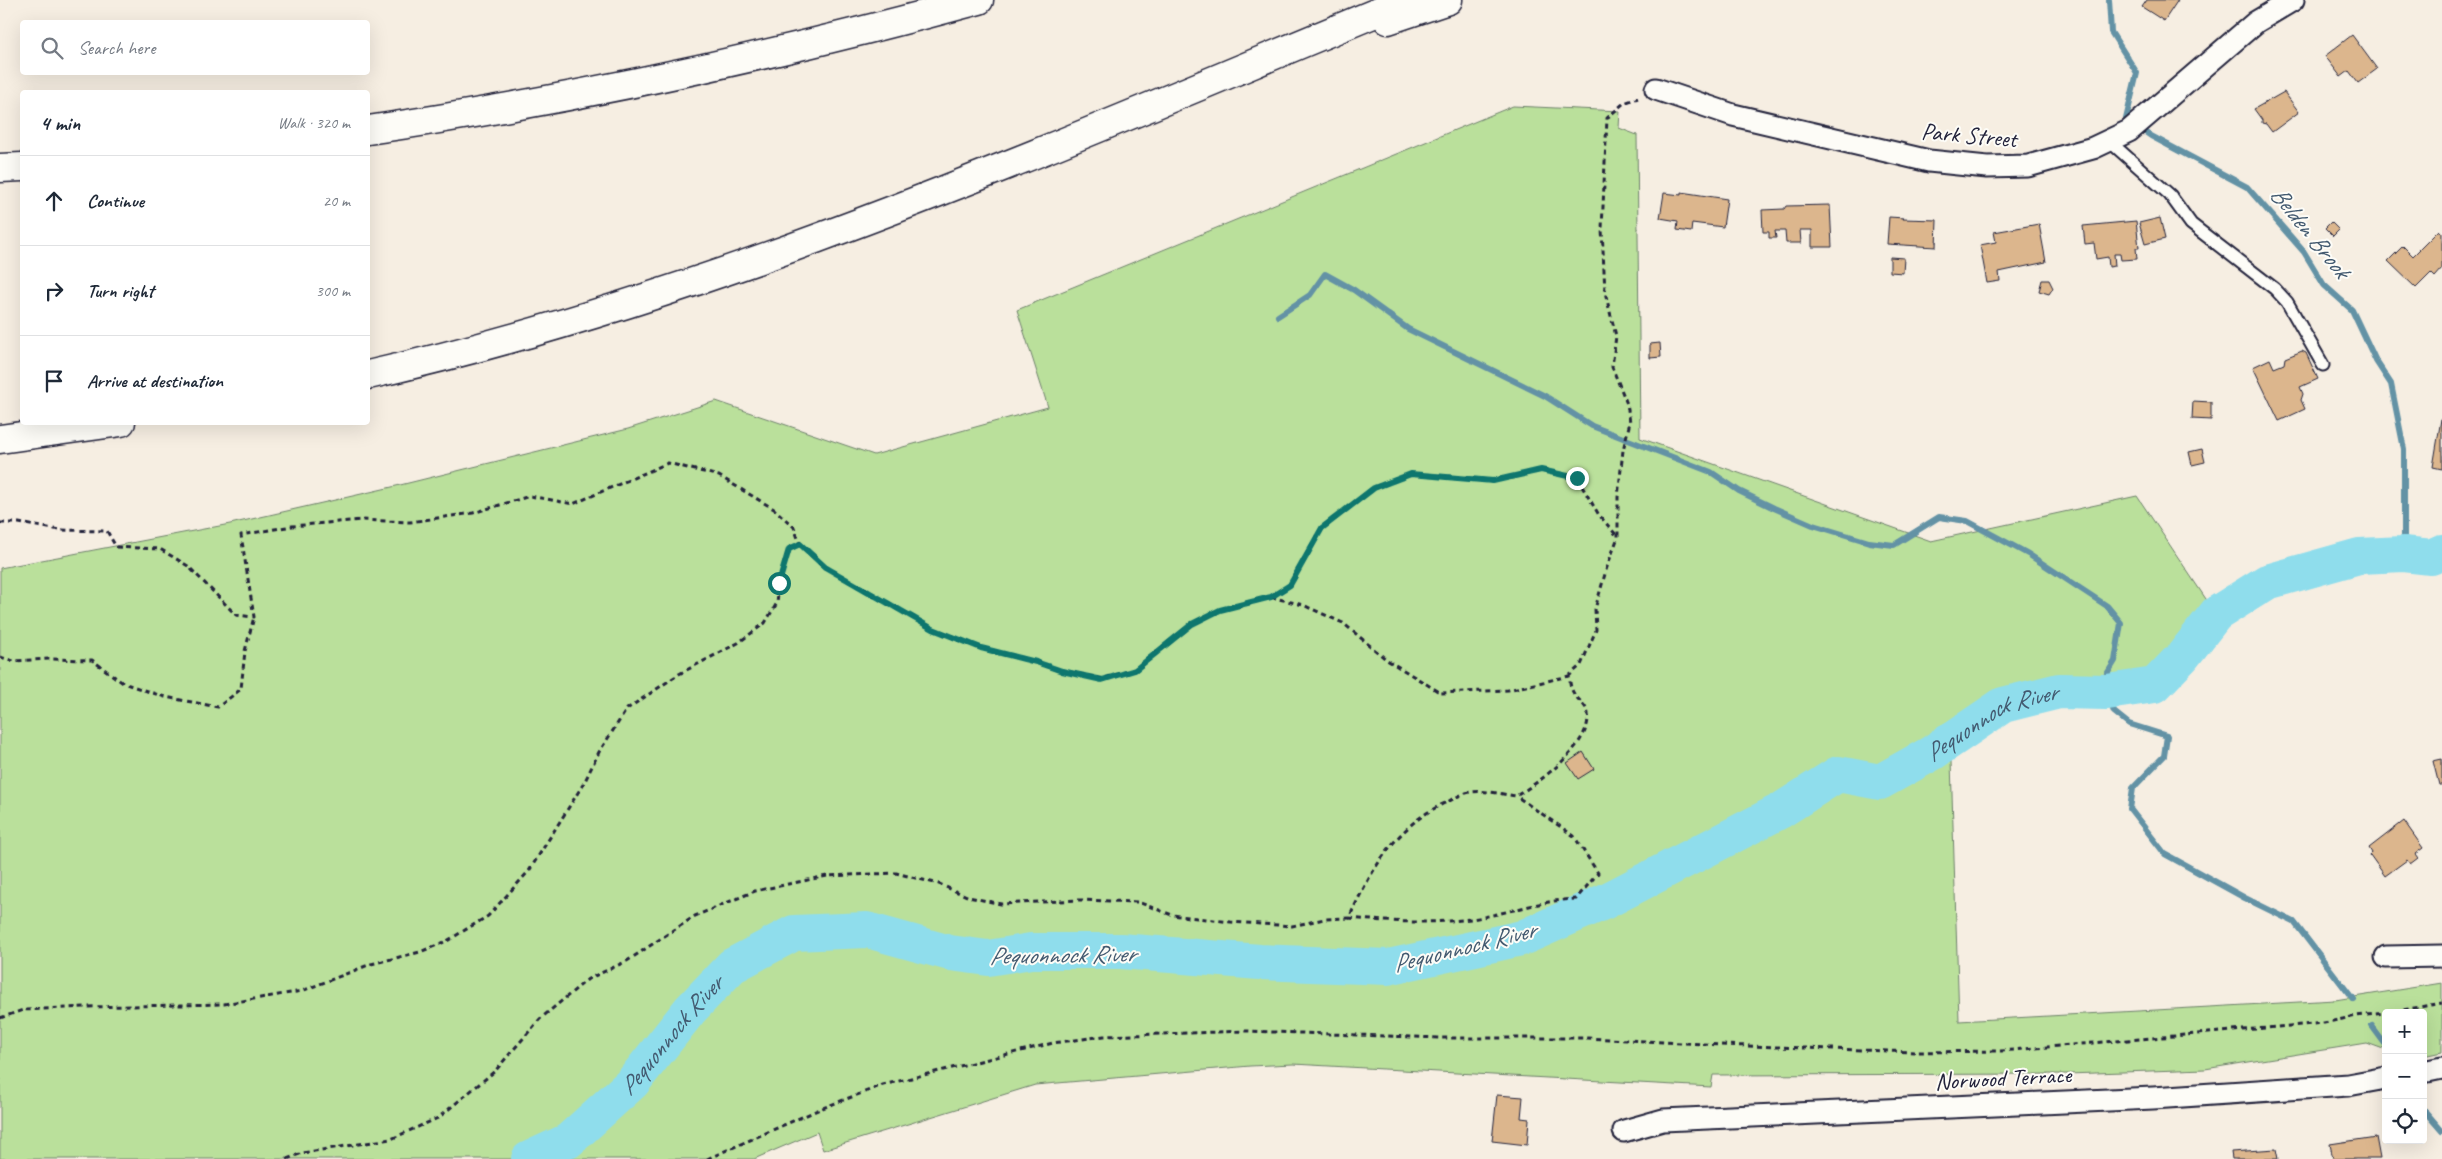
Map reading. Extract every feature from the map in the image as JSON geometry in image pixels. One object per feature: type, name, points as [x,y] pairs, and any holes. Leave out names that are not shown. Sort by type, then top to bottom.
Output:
[{"type":"highway","points":[[370,130],[552,99],[695,71],[843,36],[978,0]]},
{"type":"highway","points":[[370,374],[552,328],[740,267],[888,212],[1407,0]]},
{"type":"highway","points":[[1225,74],[1448,0]]},
{"type":"highway","points":[[0,168],[20,167]]},
{"type":"highway","points":[[0,439],[100,425]]},
{"type":"street","name":"Park Street","points":[[1656,89],[1733,115],[1929,161],[1987,167],[2028,166],[2092,148],[2136,125],[2256,22],[2293,0]]},
{"type":"street","points":[[2386,957],[2442,956]]},
{"type":"street","points":[[2427,1071],[2442,1068]]},
{"type":"street","name":"Norwood Terrace","points":[[1624,1131],[1663,1120],[2153,1098],[2348,1085],[2382,1079]]},
{"type":"lane","points":[[2108,140],[2170,195],[2191,224],[2275,289],[2287,302],[2323,365]]},
{"type":"path","points":[[1271,597],[1302,605],[1343,623],[1387,660],[1441,693],[1508,690],[1568,676],[1581,665],[1596,630],[1594,609],[1606,567],[1618,537],[1617,510],[1623,450],[1630,422],[1627,404],[1612,367],[1616,336],[1605,292],[1602,229],[1607,118],[1624,103],[1656,89]]},
{"type":"path","points":[[0,657],[14,661],[49,658],[92,660],[123,683],[166,697],[218,707],[241,689],[245,651],[254,617],[241,534],[292,526],[361,520],[410,522],[472,513],[530,496],[573,504],[668,464],[719,476],[774,508],[794,527],[800,544],[825,567],[933,629],[981,648],[1036,662],[1062,671],[1102,680],[1135,670],[1192,624],[1220,610],[1271,597],[1290,585],[1322,528],[1374,488],[1411,474],[1493,481],[1541,470],[1577,478],[1599,515],[1618,537]]},
{"type":"path","points":[[0,523],[19,523],[60,530],[107,531],[116,547],[160,549],[188,566],[236,615],[254,617]]},
{"type":"path","points":[[0,1018],[23,1010],[224,1004],[302,991],[370,964],[420,952],[447,941],[488,916],[528,871],[584,783],[600,752],[627,709],[679,674],[738,643],[765,623],[777,602],[779,583],[789,549],[800,544]]},
{"type":"path","points":[[1516,796],[1545,779],[1574,747],[1588,728],[1588,712],[1573,692],[1568,676]]},
{"type":"path","points":[[287,1159],[302,1153],[391,1139],[438,1118],[495,1071],[540,1019],[588,979],[627,961],[695,916],[755,890],[827,876],[896,873],[939,884],[969,897],[1001,904],[1080,900],[1138,902],[1172,915],[1231,922],[1292,926],[1349,918],[1398,923],[1471,919],[1554,900],[1576,899],[1598,873],[1574,836],[1516,796],[1498,793],[1467,793],[1428,811],[1394,840],[1368,878],[1349,918]]},
{"type":"path","points":[[2408,1009],[2442,1003]]},
{"type":"path","points":[[706,1159],[820,1108],[883,1085],[1053,1043],[1104,1036],[1246,1031],[1441,1038],[1588,1038],[1852,1051],[2001,1051],[2324,1022],[2382,1013]]},
{"type":"green space","points":[[1513,106],[1620,111],[1619,128],[1637,135],[1640,438],[1931,541],[2137,496],[2216,614],[2183,656],[2155,685],[2107,692],[2034,709],[1984,724],[1951,761],[1959,1021],[2335,1000],[2442,983],[2442,1052],[2427,1055],[2427,1009],[2382,1009],[2382,1049],[2367,1043],[2205,1069],[2068,1074],[1713,1075],[1711,1087],[1293,1064],[1035,1085],[823,1150],[817,1132],[754,1159],[0,1159],[0,568],[230,524],[392,487],[628,429],[716,401],[874,455],[1048,407],[1017,310]]},
{"type":"building","points":[[2147,0],[2178,0],[2164,21],[2142,7]]},
{"type":"building","points":[[2352,35],[2377,69],[2358,83],[2349,71],[2341,77],[2325,56]]},
{"type":"building","points":[[2284,92],[2299,112],[2272,132],[2266,124],[2262,123],[2254,109]]},
{"type":"building","points":[[1681,192],[1727,199],[1723,227],[1692,223],[1691,232],[1677,230],[1678,221],[1660,218],[1664,193],[1681,195]]},
{"type":"building","points":[[1830,205],[1832,247],[1812,247],[1812,230],[1800,230],[1801,243],[1786,243],[1785,231],[1775,231],[1776,238],[1769,238],[1769,232],[1763,232],[1762,210],[1784,209],[1786,206]]},
{"type":"building","points":[[1889,217],[1937,220],[1936,247],[1887,244]]},
{"type":"building","points":[[2160,218],[2165,239],[2145,244],[2139,223]]},
{"type":"building","points":[[2136,221],[2139,248],[2136,248],[2137,259],[2121,260],[2120,254],[2114,254],[2115,266],[2109,267],[2108,257],[2096,259],[2094,243],[2085,244],[2083,226]]},
{"type":"building","points":[[2331,222],[2339,230],[2333,236],[2325,228]]},
{"type":"building","points":[[2039,224],[2046,262],[1999,272],[2000,281],[1987,283],[1980,245],[1996,242],[1994,232]]},
{"type":"building","points":[[2439,230],[2442,233],[2442,269],[2435,277],[2431,273],[2416,288],[2388,261],[2403,246],[2413,256]]},
{"type":"building","points":[[1890,257],[1904,258],[1903,273],[1890,272]]},
{"type":"building","points":[[2042,280],[2049,280],[2053,288],[2049,294],[2039,291]]},
{"type":"building","points":[[1660,343],[1661,357],[1650,358],[1650,344]]},
{"type":"building","points":[[2302,351],[2306,353],[2318,379],[2300,387],[2303,394],[2301,400],[2305,409],[2279,421],[2253,367],[2270,359],[2274,368],[2284,364],[2285,358]]},
{"type":"building","points":[[2193,401],[2211,402],[2211,420],[2192,419]]},
{"type":"building","points":[[2442,419],[2442,469],[2433,467]]},
{"type":"building","points":[[2202,449],[2205,462],[2192,465],[2189,452]]},
{"type":"building","points":[[1583,752],[1594,769],[1578,779],[1567,763]]},
{"type":"building","points":[[2442,759],[2442,785],[2439,785],[2433,761]]},
{"type":"building","points":[[2404,821],[2423,848],[2415,854],[2418,858],[2410,864],[2407,860],[2385,876],[2370,855],[2372,853],[2369,848]]},
{"type":"building","points":[[1497,1095],[1523,1097],[1521,1118],[1529,1119],[1527,1145],[1492,1141]]},
{"type":"building","points":[[2376,1137],[2380,1159],[2333,1159],[2330,1144]]},
{"type":"building","points":[[2276,1149],[2278,1159],[2232,1159],[2231,1152]]},
{"type":"waterway","name":"Belden Brook","points":[[2109,0],[2111,32],[2137,73],[2126,119],[2151,136],[2247,187],[2304,252],[2324,285],[2352,310],[2376,361],[2391,384],[2404,449],[2404,554]]},
{"type":"waterway","points":[[1278,316],[1310,295],[1325,274],[1354,290],[1408,329],[1545,396],[1592,426],[1711,472],[1739,491],[1813,525],[1869,542],[1894,545],[1939,517],[1967,521],[2028,554],[2107,606],[2121,623],[2115,661],[2096,692]]},
{"type":"waterway","name":"Pequonnock River","points":[[529,1159],[568,1141],[632,1083],[690,1010],[732,966],[794,933],[867,930],[950,953],[988,958],[1031,951],[1120,951],[1260,962],[1388,967],[1522,938],[1606,901],[1780,811],[1838,774],[1880,782],[1932,753],[2003,705],[2059,691],[2107,692],[2155,685],[2183,656],[2216,614],[2267,582],[2359,556],[2404,554],[2431,557],[2442,552]]},
{"type":"waterway","points":[[2107,692],[2114,712],[2129,724],[2167,736],[2164,756],[2133,788],[2130,809],[2165,854],[2245,898],[2294,922],[2353,999]]},
{"type":"waterway","points":[[2372,1026],[2382,1040]]},
{"type":"waterway","points":[[2427,1114],[2442,1131]]},
{"type":"route","points":[[779,583],[789,549],[800,544],[825,567],[933,629],[981,648],[1036,662],[1062,671],[1102,680],[1135,670],[1192,624],[1220,610],[1271,597],[1290,585],[1322,528],[1374,488],[1411,474],[1493,481],[1541,470],[1577,478]]}]
